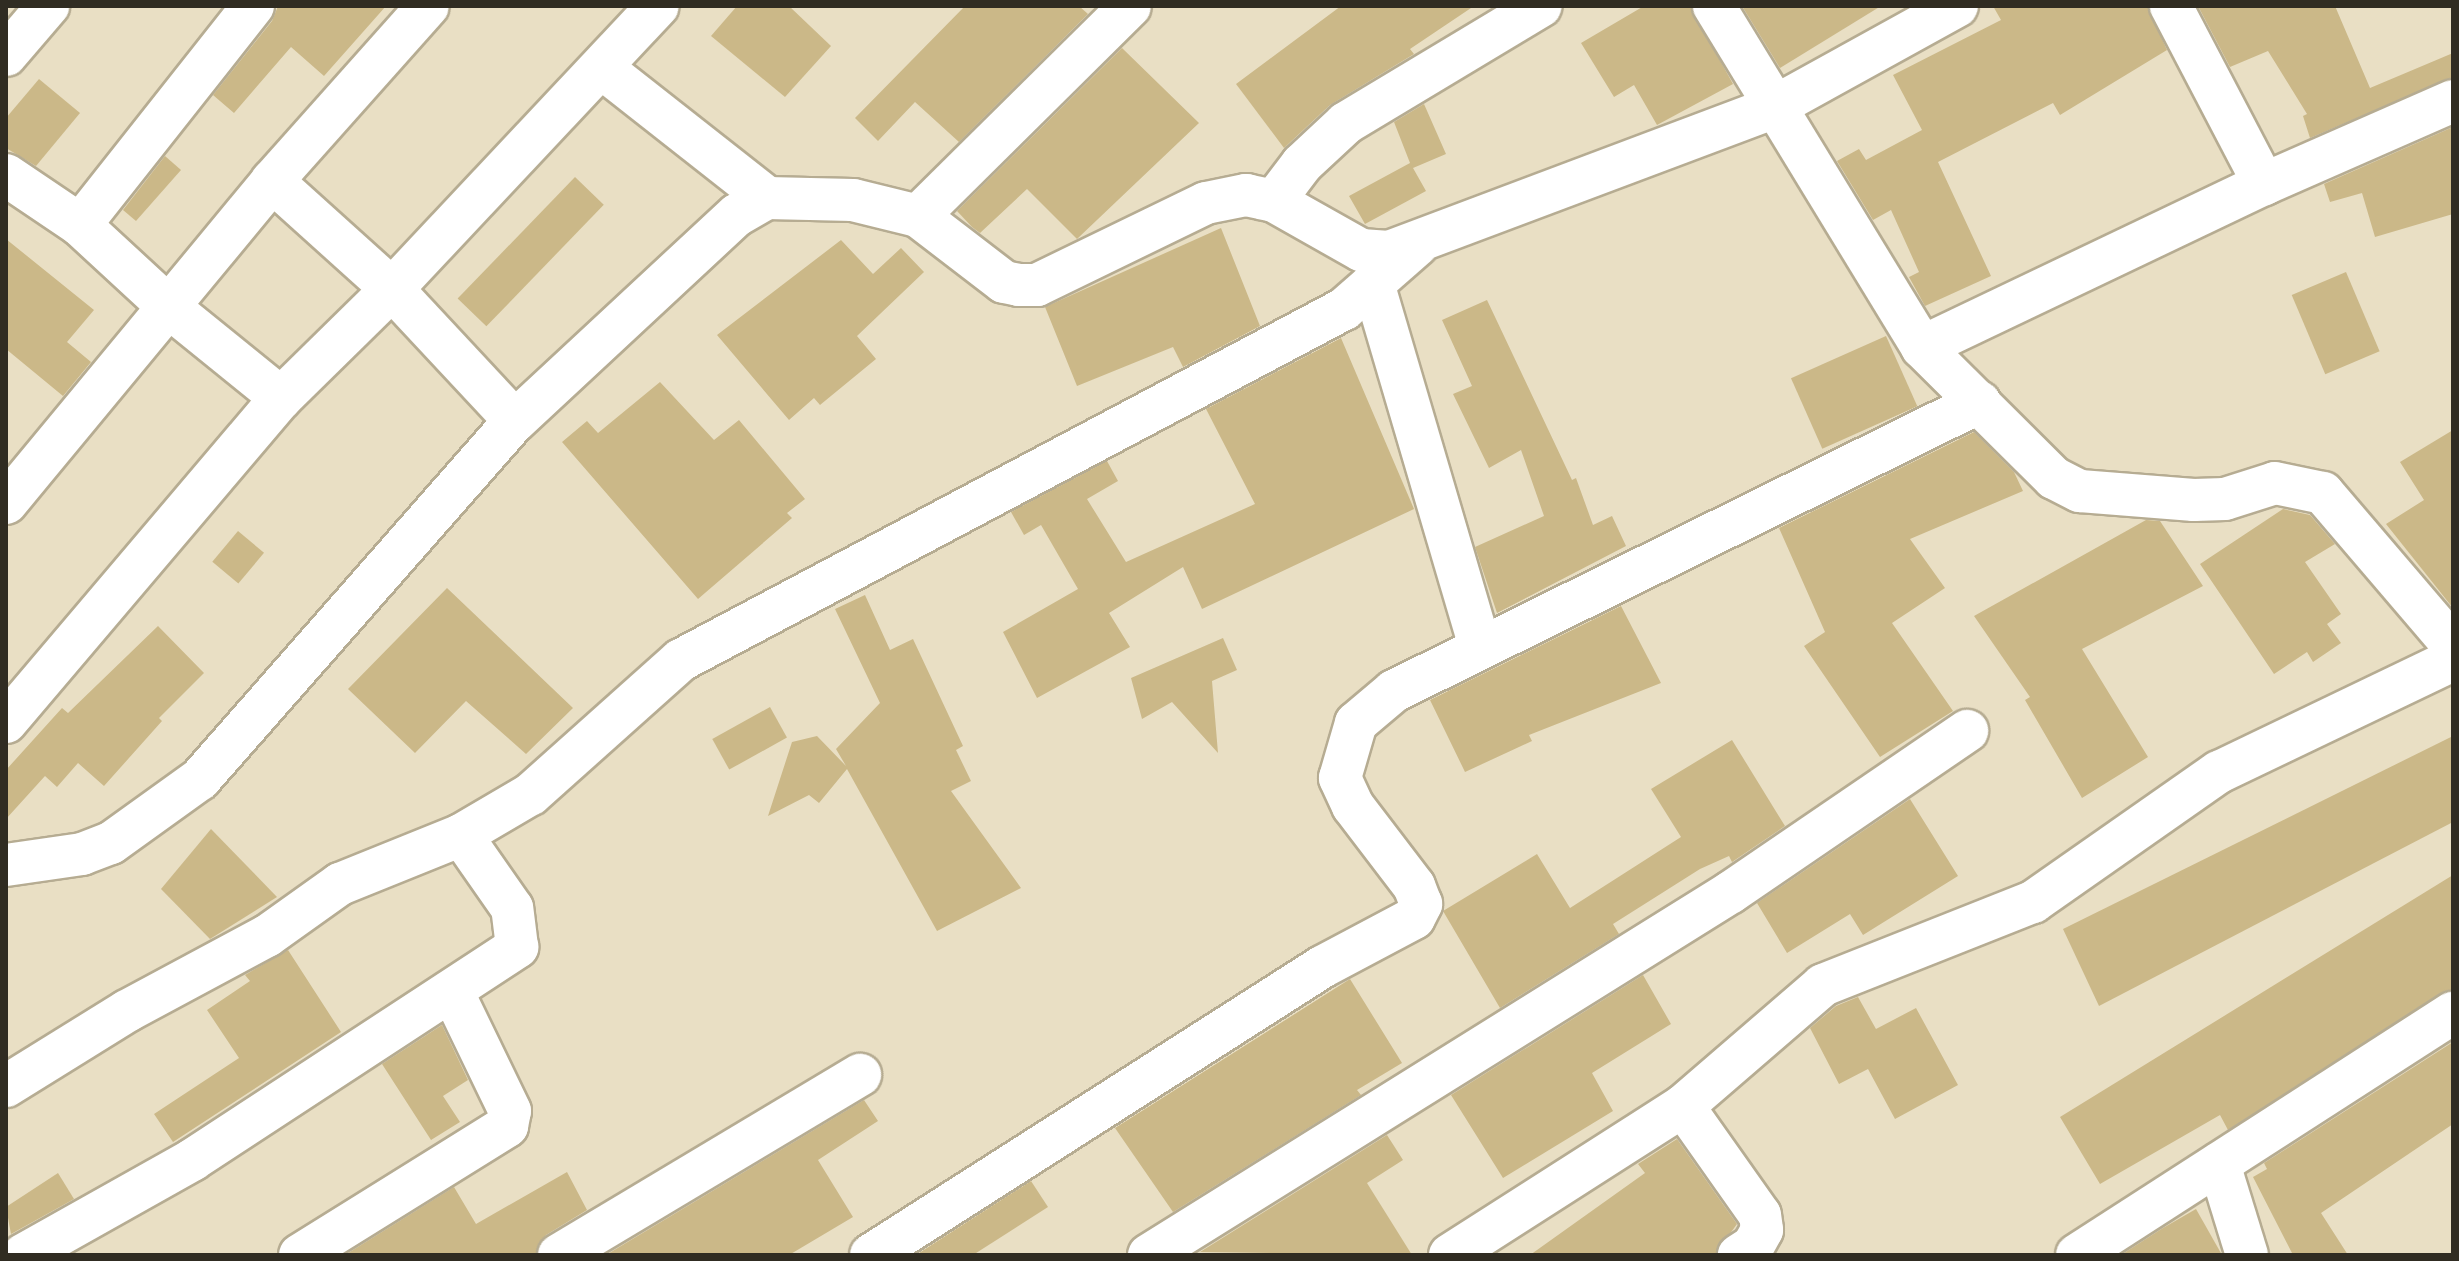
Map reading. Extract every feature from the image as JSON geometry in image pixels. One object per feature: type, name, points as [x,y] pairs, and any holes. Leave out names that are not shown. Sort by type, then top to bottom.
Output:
[{"type":"street","points":[[6,55],[48,6]]},
{"type":"street","points":[[80,225],[253,6]]},
{"type":"street","points":[[6,503],[272,181],[428,6]]},
{"type":"street","points":[[6,722],[281,398],[392,289],[658,6]]},
{"type":"street","points":[[918,216],[1130,6]]},
{"type":"street","points":[[1274,201],[1302,164],[1346,123],[1541,6]]},
{"type":"street","points":[[1714,6],[1922,347],[2054,478],[2080,491],[2225,499],[2275,483],[2323,493],[2453,645]]},
{"type":"street","points":[[6,865],[82,854],[111,843],[200,779],[515,421],[737,215],[767,198],[853,200],[918,216],[1004,282],[1037,285],[1206,203],[1246,195],[1274,201],[1361,250],[1389,252],[1416,246],[1774,107],[1957,6]]},
{"type":"street","points":[[2171,6],[2264,184]]},
{"type":"street","points":[[602,68],[767,198]]},
{"type":"street","points":[[1922,347],[2264,184],[2453,101]]},
{"type":"street","points":[[6,175],[80,225],[170,308],[281,398]]},
{"type":"street","points":[[272,181],[392,289],[515,421]]},
{"type":"street","points":[[6,1086],[127,1011],[267,936],[340,884],[461,835],[531,794],[681,660],[1344,309],[1416,246]]},
{"type":"street","points":[[1373,283],[1479,644]]},
{"type":"street","points":[[871,1255],[1322,967],[1414,918],[1421,904],[1414,886],[1353,806],[1340,778],[1345,751],[1356,723],[1394,691],[1479,644],[1980,402]]},
{"type":"street","points":[[1450,1255],[1683,1106],[1823,985],[2033,902],[2219,772],[2453,660]]},
{"type":"street","points":[[1149,1255],[1731,892],[1967,731]]},
{"type":"street","points":[[23,1255],[192,1160],[511,953],[519,939],[512,908],[461,835]]},
{"type":"street","points":[[300,1255],[507,1126],[510,1111],[452,991]]},
{"type":"street","points":[[2077,1255],[2453,1013]]},
{"type":"street","points":[[559,1255],[860,1075]]},
{"type":"street","points":[[1683,1106],[1760,1215],[1762,1230],[1753,1246],[1739,1255]]},
{"type":"street","points":[[2219,1164],[2247,1255]]},
{"type":"building","points":[[278,6],[386,6],[324,76],[291,47],[234,113],[213,95],[272,21]]},
{"type":"building","points":[[737,6],[789,6],[831,46],[785,97],[711,36]]},
{"type":"building","points":[[965,6],[1079,6],[1088,14],[959,142],[915,102],[878,141],[855,118]]},
{"type":"building","points":[[1341,6],[1474,6],[1410,49],[1414,54],[1330,105],[1284,148],[1236,84]]},
{"type":"building","points":[[1644,6],[1690,6],[1733,84],[1657,125],[1634,85],[1614,97],[1581,43]]},
{"type":"building","points":[[1742,6],[1881,6],[1780,68]]},
{"type":"building","points":[[1993,6],[2147,6],[2167,50],[2060,115],[2053,103],[1938,162],[1991,276],[1925,306],[1909,277],[1919,272],[1891,210],[1873,220],[1837,161],[1859,149],[1866,160],[1922,130],[1893,75],[2001,20]]},
{"type":"building","points":[[2198,6],[2335,6],[2370,88],[2453,53],[2453,77],[2310,138],[2303,116],[2307,114],[2268,51],[2230,67]]},
{"type":"building","points":[[1122,48],[1199,123],[1077,239],[1027,189],[980,233],[972,227],[957,211]]},
{"type":"building","points":[[39,79],[80,113],[36,166],[6,148],[6,118]]},
{"type":"building","points":[[1424,104],[1446,154],[1413,168],[1426,191],[1365,224],[1349,196],[1410,163],[1394,122]]},
{"type":"building","points":[[2453,127],[2453,214],[2375,237],[2362,193],[2330,202],[2324,184]]},
{"type":"building","points":[[165,156],[181,170],[136,221],[123,210]]},
{"type":"building","points":[[575,177],[604,205],[486,326],[458,299]]},
{"type":"building","points":[[1221,228],[1260,326],[1183,367],[1173,347],[1077,386],[1045,307]]},
{"type":"building","points":[[6,239],[94,310],[67,342],[91,362],[63,396],[6,349]]},
{"type":"building","points":[[841,240],[873,274],[901,248],[924,272],[857,336],[876,359],[820,405],[814,398],[789,420],[717,335]]},
{"type":"building","points":[[2346,272],[2380,351],[2325,374],[2292,295]]},
{"type":"building","points":[[1487,300],[1572,480],[1576,478],[1593,525],[1612,516],[1626,546],[1497,613],[1475,547],[1544,516],[1521,450],[1489,468],[1453,394],[1472,386],[1442,320]]},
{"type":"building","points":[[1886,336],[1917,406],[1822,449],[1791,378]]},
{"type":"building","points":[[1341,338],[1414,509],[1202,609],[1183,567],[1109,613],[1130,647],[1037,698],[1003,632],[1078,589],[1041,525],[1024,535],[1011,512],[1107,461],[1118,481],[1087,499],[1126,562],[1255,504],[1206,409]]},
{"type":"building","points":[[660,382],[714,440],[739,420],[805,499],[787,513],[792,518],[698,599],[562,442],[587,421],[598,433]]},
{"type":"building","points":[[2453,430],[2453,608],[2386,524],[2424,500],[2400,462]]},
{"type":"building","points":[[1974,432],[2014,472],[2023,491],[1910,539],[1945,588],[1892,623],[1953,711],[1880,757],[1804,646],[1825,632],[1779,528]]},
{"type":"building","points":[[2283,509],[2310,515],[2335,544],[2305,562],[2341,614],[2327,624],[2341,643],[2313,662],[2307,652],[2274,674],[2200,564]]},
{"type":"building","points":[[2146,520],[2160,521],[2203,586],[2082,649],[2148,757],[2082,798],[2025,700],[2030,697],[1974,616]]},
{"type":"building","points":[[238,531],[264,553],[238,583],[212,562]]},
{"type":"building","points":[[447,588],[573,708],[526,754],[466,701],[415,753],[348,689]]},
{"type":"building","points":[[865,595],[890,650],[913,639],[963,746],[956,750],[971,781],[951,791],[1021,888],[937,931],[847,769],[819,803],[809,795],[768,816],[792,742],[817,736],[846,766],[836,749],[880,703],[835,609]]},
{"type":"building","points":[[1621,606],[1661,683],[1529,735],[1532,741],[1465,772],[1430,700]]},
{"type":"building","points":[[158,626],[204,673],[159,718],[162,721],[104,786],[78,763],[57,787],[45,776],[6,819],[6,770],[62,708],[68,713]]},
{"type":"building","points":[[1223,638],[1237,670],[1212,681],[1218,753],[1172,702],[1142,719],[1131,678]]},
{"type":"building","points":[[770,707],[787,738],[729,770],[712,739]]},
{"type":"building","points":[[2453,736],[2453,822],[2099,1006],[2063,929]]},
{"type":"building","points":[[1732,740],[1785,826],[1732,862],[1729,856],[1700,869],[1613,924],[1619,934],[1500,1008],[1443,911],[1537,854],[1570,908],[1681,837],[1651,789]]},
{"type":"building","points":[[1910,799],[1958,876],[1863,935],[1850,914],[1787,953],[1757,903]]},
{"type":"building","points":[[211,829],[277,897],[210,939],[161,889]]},
{"type":"building","points":[[2453,875],[2453,989],[2228,1130],[2220,1115],[2100,1184],[2060,1117]]},
{"type":"building","points":[[288,950],[341,1032],[173,1142],[154,1114],[239,1058],[207,1010],[250,981],[245,975]]},
{"type":"building","points":[[1643,975],[1671,1024],[1592,1073],[1613,1111],[1503,1178],[1451,1095]]},
{"type":"building","points":[[1350,979],[1402,1063],[1357,1090],[1361,1095],[1173,1212],[1115,1128]]},
{"type":"building","points":[[1858,997],[1876,1029],[1916,1008],[1958,1085],[1895,1119],[1868,1069],[1839,1084],[1810,1028],[1836,1006]]},
{"type":"building","points":[[442,1025],[468,1080],[443,1096],[460,1122],[431,1140],[382,1064]]},
{"type":"building","points":[[2453,1042],[2453,1124],[2321,1213],[2348,1255],[2293,1255],[2253,1177],[2267,1169],[2264,1163]]},
{"type":"building","points":[[864,1100],[878,1121],[818,1160],[853,1217],[789,1255],[606,1255]]},
{"type":"building","points":[[1387,1135],[1403,1160],[1367,1183],[1412,1255],[1200,1252]]},
{"type":"building","points":[[1677,1139],[1737,1224],[1716,1253],[1530,1255],[1645,1173],[1638,1164]]},
{"type":"building","points":[[567,1172],[587,1210],[546,1235],[535,1255],[345,1255],[454,1187],[476,1224]]},
{"type":"building","points":[[58,1173],[74,1199],[11,1234],[6,1207]]},
{"type":"building","points":[[1031,1181],[1048,1207],[973,1255],[916,1255]]},
{"type":"building","points":[[2196,1209],[2222,1255],[2121,1255],[2163,1228]]}]
